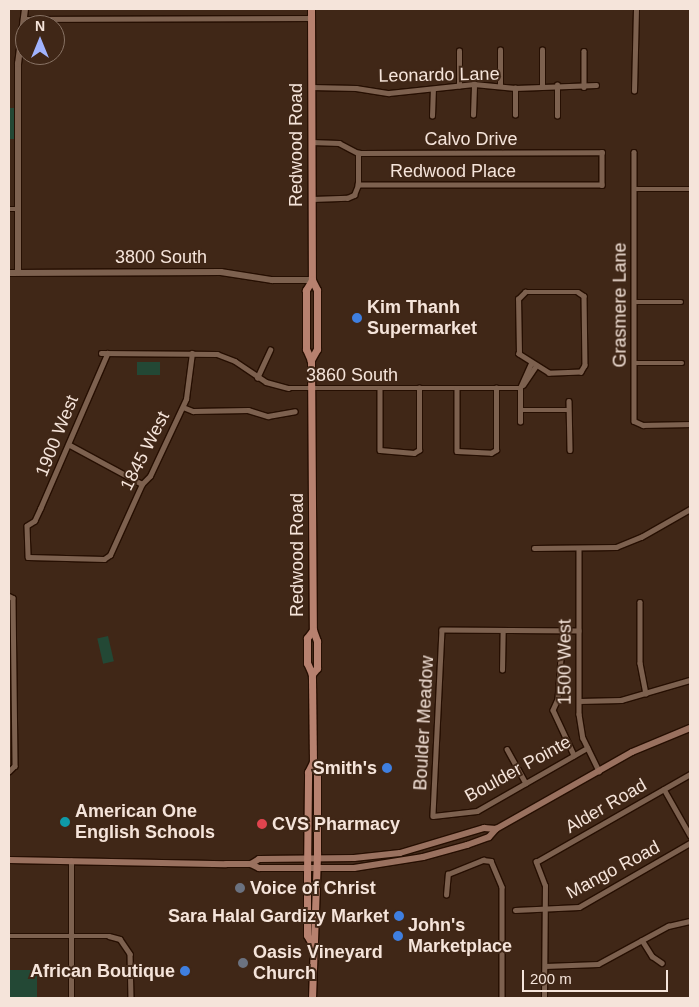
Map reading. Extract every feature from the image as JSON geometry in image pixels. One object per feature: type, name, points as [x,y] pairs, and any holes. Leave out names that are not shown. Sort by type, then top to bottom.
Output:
[{"type":"main road","name":"Redwood Road","points":[[311,9],[312,280],[317,290],[317,349],[312,360],[313,630],[317,641],[317,668],[312,674],[313,762],[317,773],[316,935],[312,944],[312,998]]},
{"type":"main road","points":[[9,860],[251,864],[259,868],[354,868],[428,856],[489,836],[496,829],[598,771],[655,741],[690,728]]},
{"type":"main road","name":"Redwood Road","points":[[312,944],[307,934],[307,868],[308,772],[313,762]]},
{"type":"main road","points":[[428,856],[429,851],[455,839],[484,828],[496,829]]},
{"type":"main road","points":[[251,864],[260,859],[317,859],[400,853],[455,839]]},
{"type":"street","points":[[634,91],[636,9]]},
{"type":"street","points":[[65,19],[311,18]]},
{"type":"street","points":[[500,50],[500,86]]},
{"type":"street","points":[[542,50],[542,85]]},
{"type":"street","points":[[459,51],[459,86]]},
{"type":"street","points":[[584,51],[584,87]]},
{"type":"street","points":[[18,65],[18,273]]},
{"type":"street","points":[[473,115],[474,84]]},
{"type":"street","name":"Leonardo Lane","points":[[312,87],[389,93],[434,90],[474,84],[515,88],[542,85],[584,87],[596,85]]},
{"type":"street","points":[[556,116],[557,85]]},
{"type":"street","points":[[515,88],[515,115]]},
{"type":"street","points":[[432,116],[434,90]]},
{"type":"street","name":"Calvo Drive","points":[[312,142],[339,143],[358,153],[602,152],[602,185]]},
{"type":"street","name":"Grasmere Lane","points":[[634,152],[634,421],[643,424],[690,424]]},
{"type":"street","points":[[312,199],[351,197],[358,185],[358,153]]},
{"type":"street","name":"Redwood Place","points":[[358,185],[602,185]]},
{"type":"street","points":[[634,189],[690,189]]},
{"type":"street","points":[[9,209],[19,209]]},
{"type":"street","name":"3800 South","points":[[9,273],[221,272],[272,280],[312,280]]},
{"type":"street","points":[[525,292],[581,292],[585,299],[585,365],[581,372],[551,373],[534,364],[518,351],[519,295],[525,292]]},
{"type":"street","points":[[634,302],[682,302]]},
{"type":"street","points":[[258,378],[270,350]]},
{"type":"street","name":"3860 South","points":[[101,353],[192,353],[226,357],[258,378],[276,386],[312,389],[520,388]]},
{"type":"street","name":"1900 West","points":[[28,557],[27,526],[35,521],[70,445],[78,417],[108,353]]},
{"type":"street","name":"1845 West","points":[[28,557],[108,558],[142,484],[150,476],[183,407],[189,390],[192,353]]},
{"type":"street","points":[[634,363],[682,363]]},
{"type":"street","points":[[520,422],[520,388],[534,364]]},
{"type":"street","points":[[380,389],[380,450],[414,453],[419,450],[419,388]]},
{"type":"street","points":[[457,388],[457,451],[491,453],[496,450],[496,388]]},
{"type":"street","points":[[570,401],[570,450]]},
{"type":"street","points":[[183,407],[194,411],[248,410],[268,416],[295,411]]},
{"type":"street","points":[[520,410],[570,410]]},
{"type":"street","points":[[70,445],[142,484]]},
{"type":"street","points":[[534,548],[603,548],[628,543],[690,511]]},
{"type":"street","name":"1500 West","points":[[579,548],[579,701],[581,728],[586,748],[598,771]]},
{"type":"street","points":[[11,598],[11,771]]},
{"type":"street","points":[[640,602],[640,663],[646,693]]},
{"type":"street","name":"Boulder Meadow","points":[[433,816],[442,630],[502,631]]},
{"type":"street","points":[[502,670],[502,631],[579,631]]},
{"type":"street","points":[[563,631],[558,699],[553,710],[574,755]]},
{"type":"street","points":[[579,701],[614,701],[690,680]]},
{"type":"street","name":"Boulder Pointe","points":[[433,816],[477,811],[586,748]]},
{"type":"street","points":[[507,749],[526,783]]},
{"type":"street","name":"Alder Road","points":[[545,910],[544,880],[536,862],[690,774]]},
{"type":"street","points":[[664,789],[690,835]]},
{"type":"street","name":"Mango Road","points":[[515,910],[579,907],[690,843]]},
{"type":"street","points":[[446,895],[448,874],[483,860],[491,861],[502,887],[502,998]]},
{"type":"street","points":[[71,861],[71,998]]},
{"type":"street","points":[[544,998],[545,910]]},
{"type":"street","points":[[545,966],[598,964],[674,923],[690,921]]},
{"type":"street","points":[[9,936],[109,936],[123,941],[130,954],[131,998]]},
{"type":"street","points":[[642,940],[652,956],[662,963]]},
{"type":"green space","points":[[9,108],[14,108],[14,139],[9,139]]},
{"type":"green space","points":[[137,362],[160,362],[160,375],[137,375]]},
{"type":"green space","points":[[108,636],[114,661],[103,664],[97,638]]},
{"type":"green space","points":[[9,970],[37,970],[37,998],[9,998]]},
{"type":"place","name":"Kim Thanh Supermarket","points":[[357,318]]},
{"type":"place","name":"Smith's","points":[[387,768]]},
{"type":"place","name":"American One English Schools","points":[[65,822]]},
{"type":"place","name":"CVS Pharmacy","points":[[262,824]]},
{"type":"place","name":"Voice of Christ","points":[[240,888]]},
{"type":"place","name":"Sara Halal Gardizy Market","points":[[399,916]]},
{"type":"place","name":"John's Marketplace","points":[[398,936]]},
{"type":"place","name":"Oasis Vineyard Church","points":[[243,963]]},
{"type":"place","name":"African Boutique","points":[[185,971]]}]
